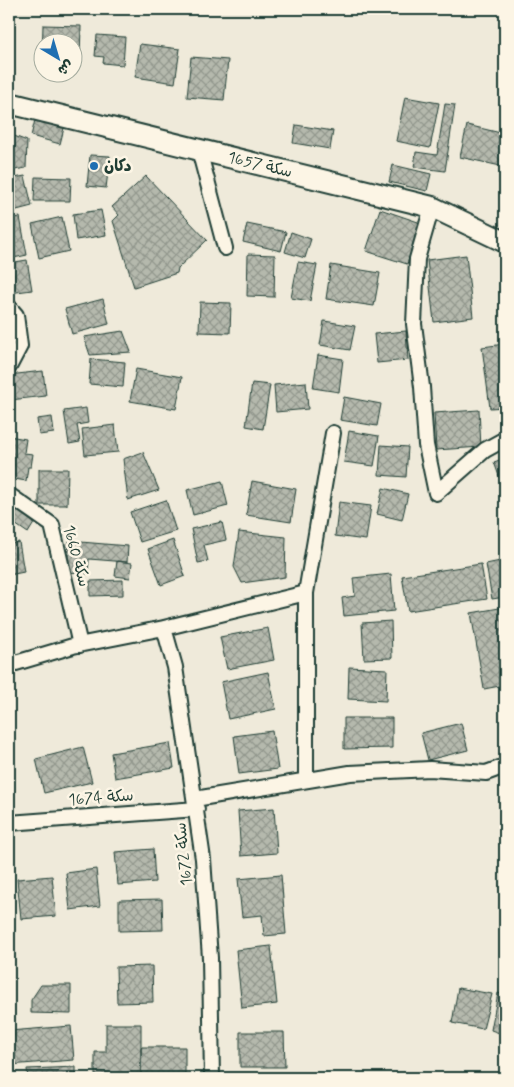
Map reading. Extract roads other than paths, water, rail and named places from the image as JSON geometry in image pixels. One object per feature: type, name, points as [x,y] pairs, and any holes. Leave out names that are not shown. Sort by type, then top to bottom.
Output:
[{"type":"street","name":"سكة 1657","points":[[9,103],[432,207],[505,242]]},
{"type":"street","points":[[199,150],[225,248]]},
{"type":"street","points":[[432,207],[417,259],[414,324],[422,387],[426,445],[436,493],[485,450],[505,439]]},
{"type":"street","points":[[9,307],[16,315],[20,346],[9,367]]},
{"type":"street","points":[[306,780],[306,593],[333,433]]},
{"type":"street","name":"سكة 1660","points":[[9,495],[52,525],[80,645]]},
{"type":"street","points":[[9,665],[80,645],[164,628],[306,593]]},
{"type":"street","name":"سكة 1672","points":[[164,628],[175,667],[203,859],[210,958],[212,1078]]},
{"type":"street","name":"سكة 1674","points":[[9,823],[196,804],[306,780],[350,773],[430,770],[486,773],[505,766]]},
{"type":"place","name":"دكان","points":[[94,166]]}]
